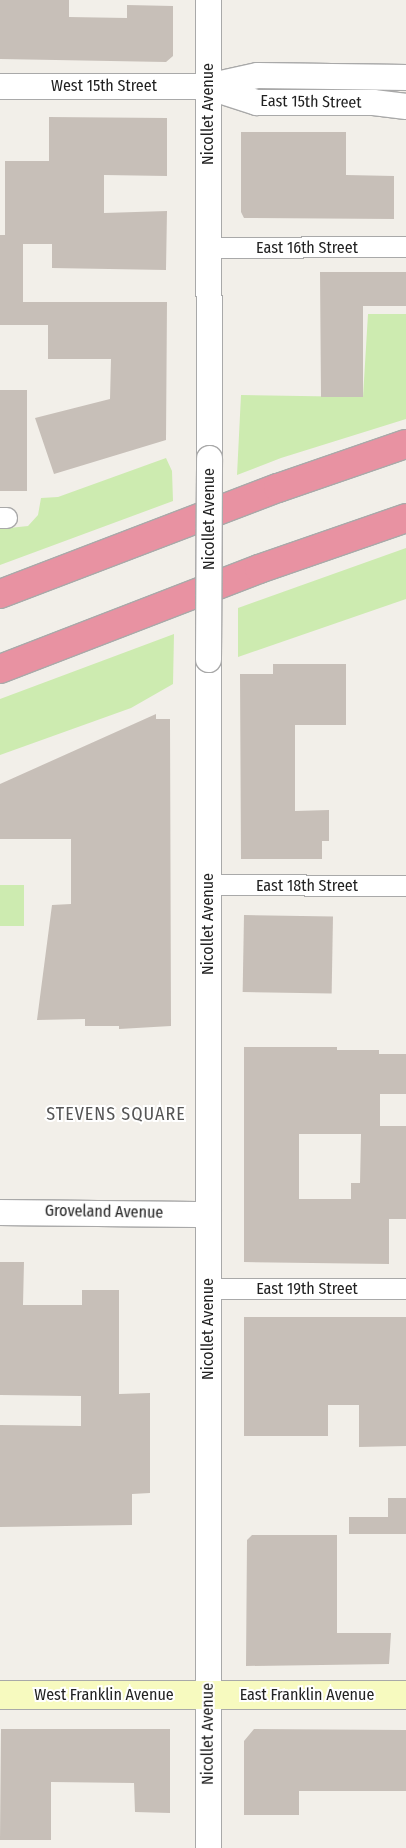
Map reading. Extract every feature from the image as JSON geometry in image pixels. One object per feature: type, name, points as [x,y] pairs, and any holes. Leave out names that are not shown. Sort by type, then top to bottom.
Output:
[{"type":"highway","points":[[0,594],[278,488],[406,444]]},
{"type":"highway","points":[[0,669],[259,569],[406,518]]},
{"type":"main road","name":"West Franklin Avenue","points":[[0,1695],[208,1695]]},
{"type":"main road","name":"East Franklin Avenue","points":[[208,1695],[406,1695]]},
{"type":"street","name":"Nicollet Avenue","points":[[208,0],[208,1848]]},
{"type":"street","name":"East 15th Street","points":[[207,86],[257,75],[406,77]]},
{"type":"street","name":"West 15th Street","points":[[0,86],[207,86]]},
{"type":"street","name":"East 15th Street","points":[[207,86],[256,102],[373,102],[406,106]]},
{"type":"street","name":"East 16th Street","points":[[209,248],[406,247]]},
{"type":"street","name":"East 18th Street","points":[[208,885],[406,886]]},
{"type":"street","name":"Groveland Avenue","points":[[0,1212],[208,1214]]},
{"type":"street","name":"East 19th Street","points":[[208,1289],[406,1289]]},
{"type":"green space","points":[[368,314],[406,314],[406,419],[281,458],[237,475],[241,395],[363,397]]},
{"type":"green space","points":[[166,458],[172,471],[173,501],[0,565],[0,529],[28,526],[38,515],[41,498],[58,497]]},
{"type":"green space","points":[[406,548],[406,599],[238,657],[238,608]]},
{"type":"green space","points":[[174,634],[173,684],[131,708],[0,755],[0,699]]},
{"type":"green space","points":[[0,885],[24,885],[24,926],[0,926]]},
{"type":"building","points":[[0,0],[69,0],[69,17],[127,18],[127,5],[173,6],[173,56],[166,62],[0,59]]},
{"type":"building","points":[[49,117],[167,118],[167,176],[104,175],[104,213],[167,211],[166,270],[52,268],[52,244],[23,244],[23,302],[167,302],[166,440],[54,474],[35,418],[110,399],[111,359],[48,359],[48,325],[0,325],[0,235],[5,235],[5,161],[49,161]]},
{"type":"building","points":[[241,132],[346,132],[346,175],[394,176],[394,219],[244,218],[241,212]]},
{"type":"building","points":[[320,272],[406,272],[406,306],[363,306],[363,397],[321,397]]},
{"type":"building","points":[[0,390],[27,390],[27,491],[0,491]]},
{"type":"building","points":[[273,664],[346,664],[346,725],[295,725],[295,811],[329,810],[329,841],[322,841],[322,859],[241,859],[240,674],[273,674]]},
{"type":"building","points":[[156,714],[156,719],[170,719],[171,1026],[119,1029],[119,1026],[85,1026],[85,1019],[37,1020],[52,905],[71,904],[71,839],[0,839],[0,784]]},
{"type":"building","points":[[244,915],[333,917],[332,994],[243,992]]},
{"type":"building","points":[[244,1047],[337,1047],[337,1050],[379,1050],[379,1054],[406,1054],[406,1094],[380,1094],[380,1126],[406,1126],[406,1219],[389,1219],[389,1264],[244,1262]],"holes":[[[299,1134],[361,1134],[360,1183],[351,1183],[351,1199],[299,1199]]]},
{"type":"building","points":[[0,1262],[24,1262],[23,1305],[82,1305],[82,1290],[119,1290],[119,1394],[150,1393],[150,1493],[132,1494],[132,1525],[0,1527],[0,1425],[81,1426],[81,1396],[0,1395]]},
{"type":"building","points":[[244,1317],[406,1317],[406,1446],[359,1447],[359,1405],[328,1405],[328,1436],[244,1436]]},
{"type":"building","points":[[388,1498],[406,1498],[406,1534],[349,1534],[349,1517],[388,1517]]},
{"type":"building","points":[[252,1535],[337,1535],[337,1633],[391,1633],[389,1664],[246,1666],[247,1540]]},
{"type":"building","points":[[1,1729],[170,1729],[170,1813],[135,1812],[134,1783],[51,1782],[51,1840],[0,1840]]},
{"type":"building","points":[[254,1729],[406,1730],[406,1791],[299,1791],[299,1815],[244,1815],[244,1741]]},
{"type":"district","name":"STEVENS SQUARE","points":[[116,1114]]}]
